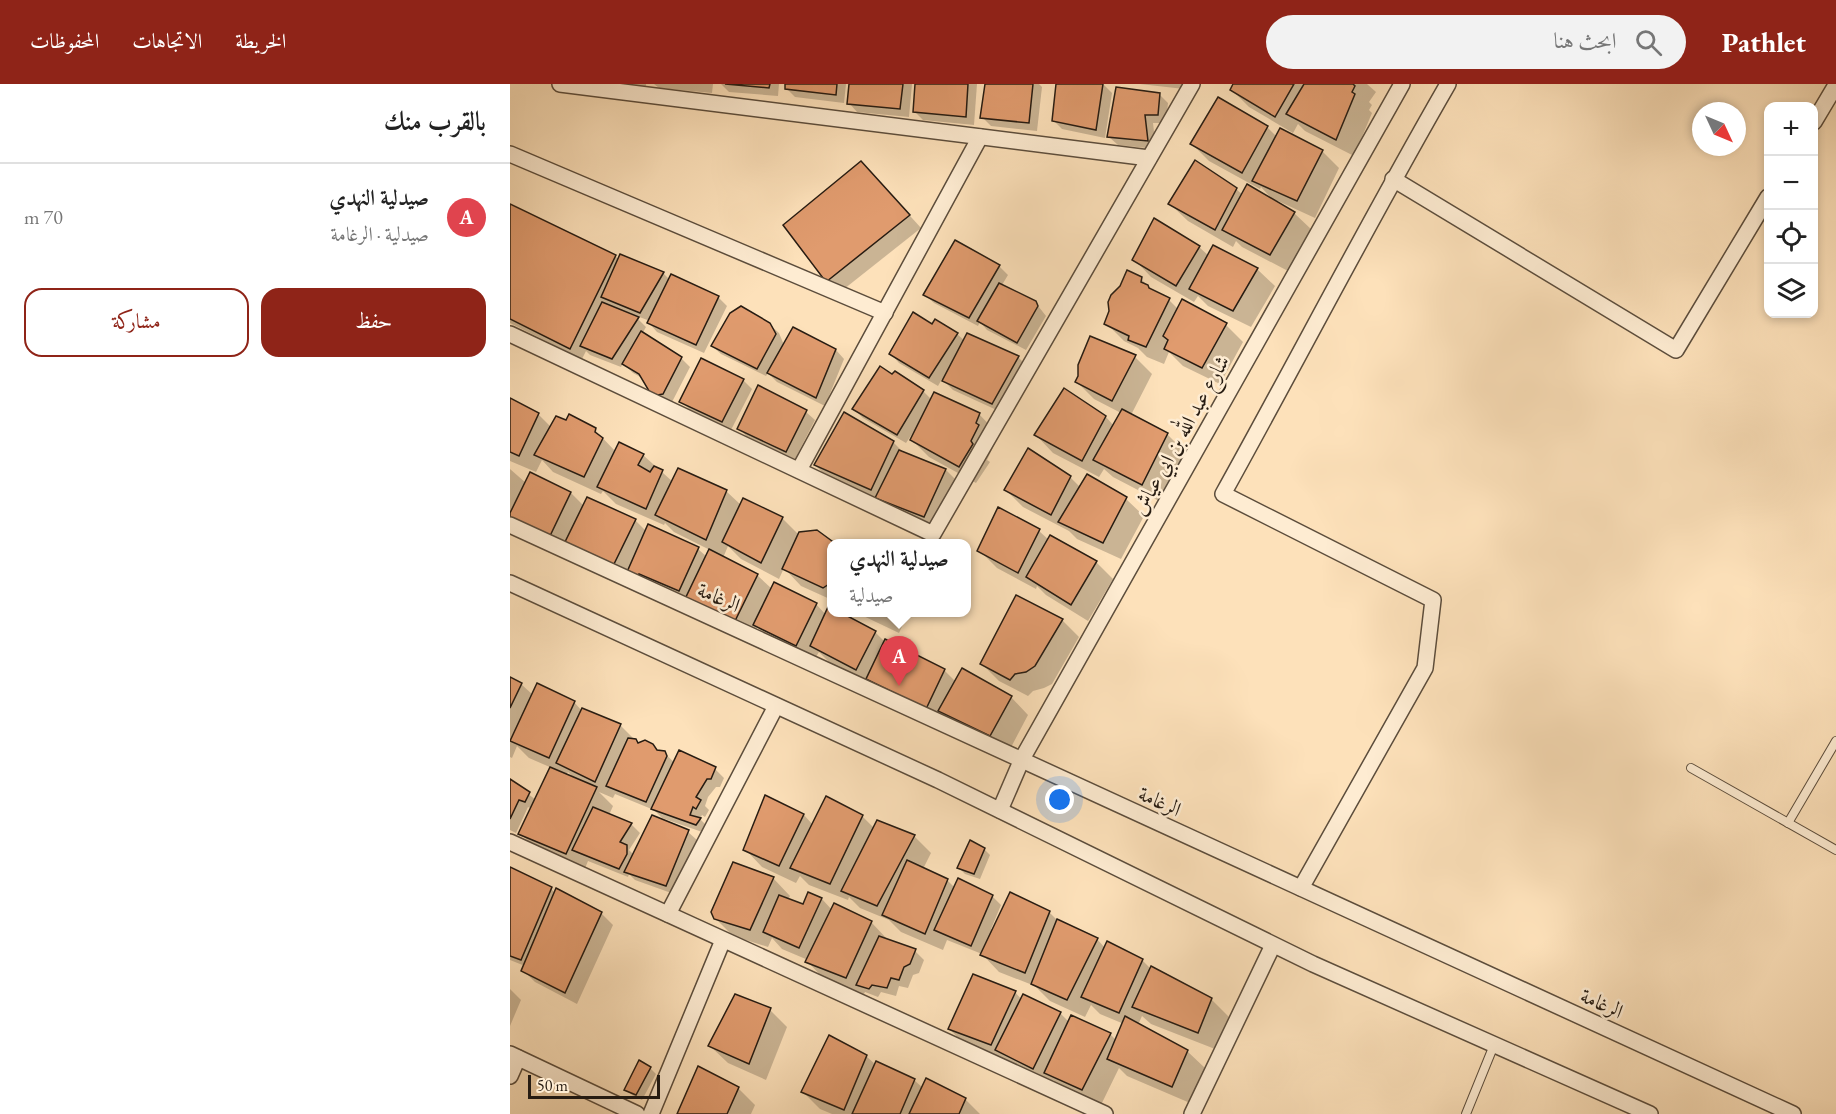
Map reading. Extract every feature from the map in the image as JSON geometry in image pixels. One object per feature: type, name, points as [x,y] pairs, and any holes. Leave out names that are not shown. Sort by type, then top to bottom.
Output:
[{"type":"street","points":[[560,84],[1149,158]]},
{"type":"street","points":[[510,334],[933,534],[1191,84]]},
{"type":"street","name":"شارع عبد الله بن ابي عياش","points":[[1000,810],[1022,759],[1402,84]]},
{"type":"street","points":[[1301,888],[1425,668],[1433,600],[1223,494],[1305,347],[1393,179],[1448,84]]},
{"type":"street","points":[[1818,115],[1836,85]]},
{"type":"street","points":[[799,470],[980,137]]},
{"type":"street","points":[[510,154],[885,313]]},
{"type":"street","points":[[1393,179],[1677,350],[1764,204]]},
{"type":"street","name":"الرغامة","points":[[510,525],[1793,1114]]},
{"type":"street","points":[[510,583],[1000,810],[1273,945],[1650,1114]]},
{"type":"street","points":[[668,915],[776,706]]},
{"type":"street","points":[[510,842],[1106,1114]]},
{"type":"street","points":[[651,1114],[723,940]]},
{"type":"street","points":[[1192,1114],[1273,945]]},
{"type":"street","points":[[510,1076],[514,1056],[637,1114]]},
{"type":"lane","points":[[1788,823],[1836,741]]},
{"type":"lane","points":[[1691,768],[1835,848]]},
{"type":"lane","points":[[1466,1114],[1494,1045]]},
{"type":"building","points":[[725,84],[770,84],[769,88]]},
{"type":"building","points":[[785,84],[837,84],[836,95],[785,89]]},
{"type":"building","points":[[849,84],[903,84],[900,109],[847,104]]},
{"type":"building","points":[[915,84],[968,84],[966,117],[913,112]]},
{"type":"building","points":[[985,84],[1033,84],[1029,123],[980,118]]},
{"type":"building","points":[[1056,84],[1103,84],[1096,130],[1052,121]]},
{"type":"building","points":[[1233,84],[1294,84],[1275,117],[1230,90]]},
{"type":"building","points":[[1304,84],[1353,84],[1355,86],[1352,92],[1355,94],[1336,140],[1286,114]]},
{"type":"building","points":[[1116,87],[1160,93],[1158,115],[1145,115],[1148,141],[1107,137]]},
{"type":"building","points":[[1218,97],[1268,126],[1242,173],[1190,144]]},
{"type":"building","points":[[1280,128],[1323,150],[1297,201],[1252,181]]},
{"type":"building","points":[[1195,160],[1237,188],[1215,230],[1168,204]]},
{"type":"building","points":[[861,161],[910,215],[826,282],[783,225]]},
{"type":"building","points":[[1247,184],[1295,212],[1270,255],[1222,230]]},
{"type":"building","points":[[510,204],[616,255],[570,349],[510,319]]},
{"type":"building","points":[[1154,218],[1200,246],[1176,286],[1132,260]]},
{"type":"building","points":[[955,240],[1000,265],[969,318],[923,295]]},
{"type":"building","points":[[1213,245],[1258,268],[1233,311],[1189,289]]},
{"type":"building","points":[[620,254],[664,272],[640,313],[601,297]]},
{"type":"building","points":[[1127,270],[1142,277],[1141,282],[1149,288],[1170,298],[1146,347],[1128,340],[1129,336],[1104,324],[1109,311],[1108,302],[1120,286]]},
{"type":"building","points":[[671,274],[719,296],[696,345],[647,323]]},
{"type":"building","points":[[999,283],[1036,301],[1038,306],[1017,343],[977,321]]},
{"type":"building","points":[[1182,299],[1227,323],[1202,368],[1164,349],[1168,340],[1163,336]]},
{"type":"building","points":[[602,302],[639,317],[612,359],[580,346]]},
{"type":"building","points":[[741,306],[770,323],[776,334],[757,369],[711,346],[730,313]]},
{"type":"building","points":[[913,312],[932,324],[935,319],[958,333],[929,378],[889,354]]},
{"type":"building","points":[[793,327],[836,349],[816,398],[767,373]]},
{"type":"building","points":[[641,331],[682,357],[663,394],[652,396],[639,374],[622,364]]},
{"type":"building","points":[[967,333],[1019,356],[992,404],[942,381]]},
{"type":"building","points":[[1090,336],[1136,355],[1112,401],[1075,382],[1078,376],[1078,365]]},
{"type":"building","points":[[701,358],[744,379],[722,422],[679,402]]},
{"type":"building","points":[[880,366],[892,374],[895,371],[924,390],[897,435],[852,409]]},
{"type":"building","points":[[758,385],[807,410],[786,452],[737,429]]},
{"type":"building","points":[[1064,388],[1106,416],[1082,461],[1034,435]]},
{"type":"building","points":[[934,392],[980,413],[976,423],[979,425],[971,441],[973,444],[959,467],[910,440]]},
{"type":"building","points":[[510,398],[539,413],[519,456],[510,452]]},
{"type":"building","points":[[1122,409],[1168,433],[1142,485],[1093,460]]},
{"type":"building","points":[[844,412],[894,441],[871,490],[814,465]]},
{"type":"building","points":[[569,414],[596,428],[595,432],[603,438],[584,477],[534,455],[556,416],[566,420]]},
{"type":"building","points":[[619,442],[644,454],[638,465],[650,472],[654,466],[663,470],[646,509],[597,487]]},
{"type":"building","points":[[1028,448],[1071,476],[1051,515],[1004,490]]},
{"type":"building","points":[[899,450],[946,469],[924,517],[875,498]]},
{"type":"building","points":[[678,468],[727,490],[706,540],[655,515]]},
{"type":"building","points":[[530,472],[571,492],[549,538],[510,520],[510,513]]},
{"type":"building","points":[[1087,474],[1127,497],[1103,543],[1058,522]]},
{"type":"building","points":[[587,497],[636,519],[613,566],[565,542]]},
{"type":"building","points":[[743,498],[783,517],[761,563],[722,542]]},
{"type":"building","points":[[998,507],[1040,529],[1018,573],[977,551]]},
{"type":"building","points":[[648,524],[699,547],[679,591],[639,574],[636,578],[627,572]]},
{"type":"building","points":[[817,530],[829,539],[827,539],[827,585],[823,588],[782,569],[799,532]]},
{"type":"building","points":[[1050,535],[1097,561],[1071,605],[1026,577]]},
{"type":"building","points":[[709,549],[758,574],[734,623],[685,599]]},
{"type":"building","points":[[774,582],[817,603],[796,646],[753,625]]},
{"type":"building","points":[[1016,595],[1063,619],[1035,666],[1026,672],[1015,674],[1010,680],[980,664]]},
{"type":"building","points":[[827,609],[827,617],[849,617],[876,631],[856,670],[810,646]]},
{"type":"building","points":[[885,639],[945,669],[926,709],[866,679]]},
{"type":"building","points":[[962,668],[1012,696],[990,736],[938,711]]},
{"type":"building","points":[[510,677],[522,683],[510,708]]},
{"type":"building","points":[[537,683],[575,701],[549,758],[510,741]]},
{"type":"building","points":[[582,708],[621,724],[595,782],[556,763]]},
{"type":"building","points":[[628,738],[636,739],[638,743],[645,740],[653,744],[657,750],[665,751],[667,756],[646,802],[606,786]]},
{"type":"building","points":[[679,750],[716,767],[711,779],[707,779],[696,797],[701,800],[696,809],[693,807],[690,815],[701,818],[696,825],[651,809]]},
{"type":"building","points":[[550,767],[597,787],[566,854],[518,834]]},
{"type":"building","points":[[510,779],[530,792],[525,802],[519,800],[510,819]]},
{"type":"building","points":[[765,795],[804,814],[779,866],[743,850]]},
{"type":"building","points":[[826,796],[863,815],[830,884],[790,868]]},
{"type":"building","points":[[593,807],[632,823],[620,842],[627,845],[627,854],[619,869],[572,850]]},
{"type":"building","points":[[652,815],[689,830],[666,886],[624,872]]},
{"type":"building","points":[[877,820],[915,835],[877,906],[841,891]]},
{"type":"building","points":[[970,840],[985,848],[974,874],[957,868]]},
{"type":"building","points":[[907,860],[948,879],[925,934],[882,915]]},
{"type":"building","points":[[733,862],[774,877],[750,930],[714,919],[711,912]]},
{"type":"building","points":[[510,867],[552,887],[521,960],[510,956]]},
{"type":"building","points":[[958,878],[993,895],[971,946],[934,930]]},
{"type":"building","points":[[556,888],[602,912],[565,993],[521,971]]},
{"type":"building","points":[[808,892],[822,898],[799,948],[763,932],[779,895],[803,904]]},
{"type":"building","points":[[1010,892],[1050,911],[1025,973],[980,955]]},
{"type":"building","points":[[834,903],[872,921],[846,978],[805,962]]},
{"type":"building","points":[[1057,919],[1098,938],[1067,1000],[1031,984]]},
{"type":"building","points":[[879,936],[916,949],[910,964],[904,967],[899,980],[891,978],[887,988],[872,985],[869,989],[856,985]]},
{"type":"building","points":[[1107,941],[1143,959],[1119,1013],[1081,997]]},
{"type":"building","points":[[1151,966],[1212,998],[1198,1033],[1132,1007]]},
{"type":"building","points":[[973,974],[1016,991],[991,1045],[948,1029]]},
{"type":"building","points":[[735,994],[771,1008],[749,1064],[708,1046]]},
{"type":"building","points":[[1023,994],[1061,1012],[1033,1069],[995,1050]]},
{"type":"building","points":[[1071,1015],[1111,1033],[1082,1090],[1044,1073]]},
{"type":"building","points":[[1125,1016],[1188,1050],[1172,1087],[1107,1059]]},
{"type":"building","points":[[829,1035],[867,1055],[844,1110],[801,1092]]},
{"type":"building","points":[[639,1060],[651,1067],[636,1095],[624,1090]]},
{"type":"building","points":[[876,1061],[915,1079],[900,1114],[852,1114]]},
{"type":"building","points":[[698,1066],[739,1087],[727,1114],[677,1114]]},
{"type":"building","points":[[926,1078],[966,1098],[959,1114],[909,1114]]},
{"type":"place","name":"صيدلية النهدي","points":[[899,686]]}]
